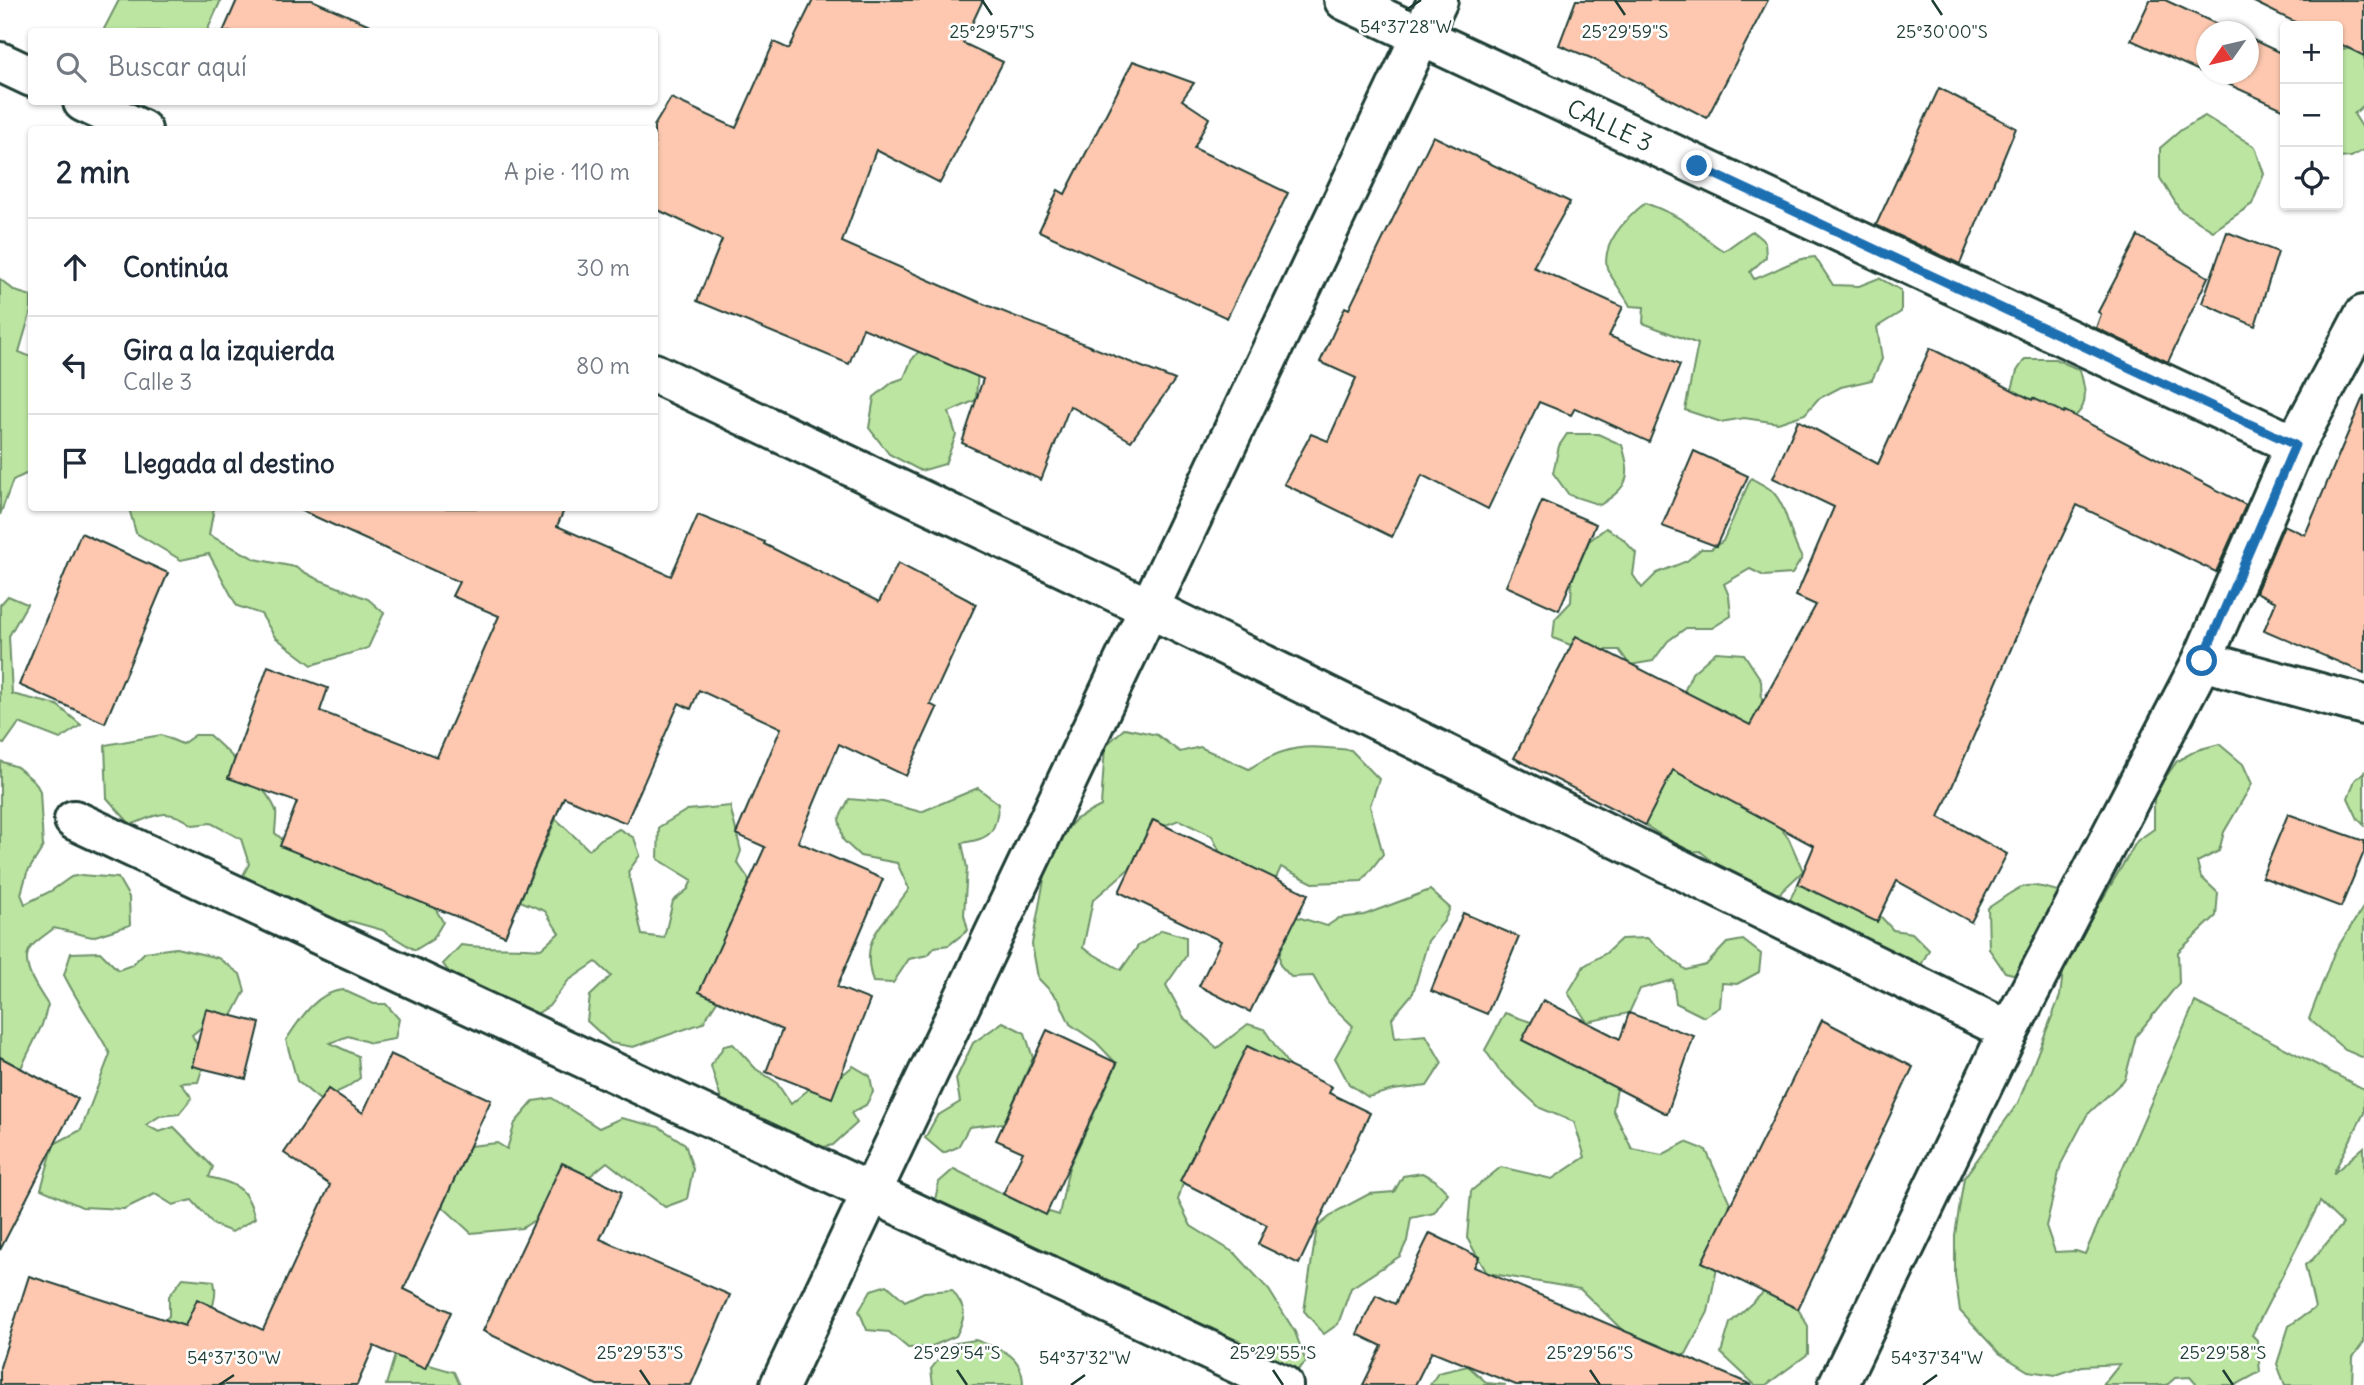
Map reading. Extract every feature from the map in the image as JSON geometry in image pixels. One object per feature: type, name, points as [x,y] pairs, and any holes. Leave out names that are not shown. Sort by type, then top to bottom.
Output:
[{"type":"street","name":"CALLE 3","points":[[1344,0],[2295,445]]},
{"type":"street","points":[[780,1385],[1438,0]]},
{"type":"street","points":[[0,62],[28,75]]},
{"type":"street","points":[[89,105],[134,126]]},
{"type":"street","points":[[1839,1385],[2008,1031],[2202,661],[2295,445],[2364,315]]},
{"type":"street","points":[[658,375],[1149,608],[2008,1031]]},
{"type":"street","points":[[2202,661],[2364,705]]},
{"type":"street","points":[[75,820],[1283,1385]]},
{"type":"green space","points":[[119,0],[221,0],[208,28],[105,28]]},
{"type":"green space","points":[[2343,48],[2364,55],[2364,105],[2354,114],[2364,130],[2364,150],[2351,157],[2343,158]]},
{"type":"green space","points":[[2205,116],[2255,147],[2264,174],[2252,204],[2213,231],[2180,210],[2160,178],[2160,148],[2181,130]]},
{"type":"green space","points":[[1645,203],[1680,219],[1724,251],[1752,231],[1765,242],[1766,257],[1750,272],[1754,279],[1792,263],[1815,257],[1833,285],[1859,286],[1879,278],[1901,290],[1901,312],[1877,327],[1882,359],[1872,380],[1841,387],[1818,399],[1805,414],[1778,423],[1744,418],[1721,422],[1685,410],[1698,344],[1643,323],[1644,307],[1630,306],[1607,268],[1608,249],[1617,231]]},
{"type":"green space","points":[[0,279],[15,291],[28,295],[28,321],[19,352],[28,356],[28,473],[13,480],[0,515]]},
{"type":"green space","points":[[923,346],[978,368],[976,400],[949,412],[956,435],[945,464],[921,471],[889,454],[869,428],[874,397],[893,382],[904,378],[911,361]]},
{"type":"green space","points":[[2025,359],[2055,359],[2080,370],[2085,398],[2083,405],[2075,417],[2057,429],[2010,397],[2017,371]]},
{"type":"green space","points":[[1567,434],[1598,434],[1622,445],[1627,466],[1626,480],[1617,492],[1600,505],[1569,495],[1553,473],[1559,446]]},
{"type":"green space","points":[[1751,478],[1771,490],[1782,505],[1802,558],[1792,574],[1764,576],[1750,569],[1724,584],[1729,596],[1731,616],[1712,628],[1686,628],[1668,641],[1653,661],[1630,665],[1619,650],[1583,650],[1553,638],[1555,619],[1571,602],[1572,580],[1589,541],[1606,528],[1622,538],[1636,553],[1633,575],[1642,588],[1657,573],[1687,561],[1701,549],[1711,549],[1723,541]]},
{"type":"green space","points":[[130,511],[213,511],[209,535],[255,559],[295,567],[368,599],[384,613],[368,648],[312,665],[275,637],[261,614],[237,606],[209,554],[181,560],[136,533]]},
{"type":"green space","points":[[8,596],[27,604],[9,636],[12,694],[57,705],[81,725],[60,739],[19,723],[4,744],[0,743],[0,605]]},
{"type":"green space","points":[[1716,652],[1744,654],[1761,680],[1762,702],[1757,714],[1746,782],[1789,839],[1803,871],[1780,893],[1756,898],[1700,851],[1688,852],[1645,825],[1647,795],[1684,692],[1692,673]]},
{"type":"green space","points":[[1125,728],[1157,735],[1180,752],[1200,747],[1249,769],[1275,754],[1298,748],[1351,750],[1379,779],[1370,806],[1383,854],[1362,881],[1313,883],[1281,867],[1267,898],[1199,896],[1220,852],[1212,836],[1179,820],[1147,832],[1131,867],[1093,900],[1083,948],[1121,970],[1138,946],[1162,930],[1186,937],[1186,956],[1166,985],[1184,1018],[1217,1048],[1248,1024],[1264,1029],[1289,1066],[1188,1166],[1178,1200],[1191,1226],[1236,1254],[1269,1290],[1295,1332],[1306,1362],[1289,1378],[934,1204],[939,1182],[954,1169],[1023,1204],[1059,1215],[1069,1167],[1117,1064],[1096,1042],[1070,1024],[1059,1000],[1038,978],[1032,944],[1050,848],[1076,819],[1101,806],[1105,746]]},
{"type":"green space","points":[[161,735],[182,744],[195,735],[209,735],[265,793],[276,811],[275,833],[297,852],[421,883],[443,922],[433,939],[415,950],[382,930],[350,921],[328,932],[240,881],[249,864],[241,839],[211,823],[193,825],[169,814],[155,815],[131,825],[107,798],[105,745]]},
{"type":"green space","points":[[2219,744],[2243,764],[2252,784],[2224,832],[2219,851],[2197,862],[2201,877],[2218,893],[2216,916],[2178,952],[2179,983],[2136,1036],[2125,1079],[2087,1115],[2061,1164],[2046,1226],[2055,1252],[2076,1251],[2085,1254],[2195,1002],[2364,1089],[2364,1113],[2333,1174],[2364,1147],[2364,1342],[2353,1357],[2352,1385],[2285,1385],[2277,1364],[2289,1326],[2315,1308],[2305,1265],[2343,1224],[2320,1202],[2252,1335],[2257,1340],[2260,1372],[2236,1385],[2197,1385],[2190,1377],[2175,1378],[2167,1385],[2103,1385],[2120,1364],[2082,1366],[2056,1375],[2028,1371],[1999,1353],[1960,1311],[1955,1275],[1955,1235],[1964,1178],[2018,1103],[2060,996],[2064,964],[2037,980],[2005,972],[1989,949],[1988,908],[2023,887],[2039,886],[2063,893],[2068,957],[2137,841],[2154,829],[2154,794],[2177,761],[2197,750]]},
{"type":"green space","points":[[0,761],[17,767],[35,782],[40,791],[43,847],[27,873],[21,894],[25,904],[71,877],[81,875],[118,878],[129,897],[130,925],[92,937],[54,928],[31,947],[28,969],[48,1005],[42,1025],[21,1068],[8,1077],[0,1074]]},
{"type":"green space","points":[[2364,772],[2364,825],[2358,819],[2348,798],[2355,780]]},
{"type":"green space","points":[[978,788],[999,804],[990,833],[980,839],[962,843],[967,868],[964,915],[968,930],[949,945],[935,947],[928,955],[909,959],[893,983],[873,982],[869,966],[872,941],[909,889],[897,863],[860,856],[843,840],[839,819],[849,799],[883,802],[921,812]]},
{"type":"green space","points":[[730,806],[741,851],[737,862],[748,878],[756,901],[729,925],[731,962],[724,990],[703,1023],[633,1047],[611,1043],[587,1021],[590,996],[611,976],[596,962],[568,981],[549,1006],[513,1029],[465,993],[443,964],[461,945],[541,949],[559,933],[545,911],[520,901],[556,819],[589,850],[602,838],[619,829],[634,838],[640,855],[628,872],[642,935],[664,938],[673,901],[688,889],[692,880],[658,859],[659,827],[687,810]]},
{"type":"green space","points":[[1806,877],[1875,910],[1893,930],[1912,933],[1929,950],[1919,969],[1789,901],[1798,884]]},
{"type":"green space","points":[[1430,890],[1450,908],[1444,921],[1428,941],[1413,993],[1392,1018],[1395,1038],[1426,1035],[1442,1063],[1427,1086],[1393,1090],[1368,1097],[1349,1084],[1335,1058],[1353,1026],[1328,1002],[1313,976],[1291,977],[1280,965],[1279,939],[1297,917],[1327,926],[1339,918],[1364,915]]},
{"type":"green space","points":[[2364,906],[2364,1058],[2345,1050],[2309,1019],[2334,953]]},
{"type":"green space","points":[[1647,938],[1686,970],[1706,965],[1727,943],[1743,940],[1761,954],[1759,972],[1737,984],[1722,983],[1720,1007],[1704,1017],[1676,1003],[1673,980],[1640,989],[1629,1013],[1587,1022],[1568,993],[1584,966],[1606,953],[1621,939]]},
{"type":"green space","points":[[176,948],[218,958],[240,974],[245,991],[232,1016],[202,1027],[192,1035],[205,1060],[198,1082],[181,1083],[192,1098],[179,1114],[160,1116],[146,1125],[159,1132],[174,1127],[213,1167],[209,1177],[234,1185],[245,1194],[255,1218],[232,1232],[214,1225],[192,1200],[173,1205],[155,1194],[124,1209],[82,1207],[41,1189],[54,1144],[81,1130],[110,1054],[64,975],[71,953],[100,952],[118,970],[132,965],[145,952]]},
{"type":"green space","points":[[343,990],[374,1004],[386,1004],[399,1019],[395,1039],[371,1043],[348,1036],[330,1043],[358,1056],[360,1078],[320,1100],[297,1081],[286,1040],[303,1015],[317,1001]]},
{"type":"green space","points":[[1505,1013],[1542,1026],[1621,1067],[1613,1110],[1632,1149],[1662,1155],[1686,1142],[1706,1150],[1730,1203],[1708,1312],[1686,1354],[1649,1356],[1580,1289],[1487,1273],[1467,1238],[1471,1191],[1501,1167],[1552,1179],[1585,1157],[1574,1122],[1540,1108],[1499,1070],[1485,1050]]},
{"type":"green space","points":[[1003,1022],[1025,1033],[1033,1058],[1004,1123],[969,1127],[958,1147],[943,1153],[925,1138],[937,1116],[960,1102],[956,1079],[973,1043]]},
{"type":"green space","points":[[733,1044],[756,1069],[776,1082],[791,1104],[809,1089],[840,1077],[853,1066],[870,1076],[873,1092],[866,1105],[851,1113],[857,1123],[833,1145],[800,1152],[728,1123],[711,1066],[724,1046]]},
{"type":"green space","points":[[552,1098],[599,1128],[621,1118],[659,1127],[685,1144],[693,1169],[687,1199],[665,1207],[607,1162],[578,1186],[564,1202],[522,1228],[471,1233],[442,1206],[470,1146],[497,1143],[507,1149],[515,1123],[534,1101]]},
{"type":"green space","points":[[1422,1173],[1435,1180],[1448,1193],[1434,1213],[1411,1218],[1407,1241],[1400,1256],[1351,1288],[1338,1324],[1324,1334],[1304,1311],[1317,1227],[1337,1211],[1369,1194],[1394,1192],[1403,1176]]},
{"type":"green space","points":[[183,1278],[214,1281],[215,1290],[213,1306],[189,1340],[153,1329],[169,1316],[169,1296]]},
{"type":"green space","points":[[887,1285],[905,1301],[924,1292],[952,1290],[964,1312],[956,1336],[930,1347],[908,1348],[889,1332],[867,1330],[859,1311],[871,1290]]},
{"type":"green space","points":[[1764,1292],[1798,1309],[1808,1326],[1808,1354],[1766,1385],[1755,1385],[1721,1353],[1730,1323]]},
{"type":"green space","points":[[975,1340],[1009,1354],[1019,1366],[1023,1385],[933,1385],[931,1369],[951,1344]]},
{"type":"green space","points":[[395,1355],[454,1372],[460,1385],[386,1385]]},
{"type":"green space","points":[[1468,1366],[1487,1383],[1506,1385],[1430,1385],[1438,1373]]},
{"type":"building","points":[[237,0],[312,0],[377,28],[225,28]]},
{"type":"building","points":[[813,0],[983,0],[963,43],[1003,62],[940,183],[876,150],[842,242],[979,302],[1175,380],[1131,441],[1070,406],[1041,480],[962,443],[983,379],[863,328],[849,364],[697,301],[722,240],[658,210],[658,126],[654,126],[671,98],[736,128],[774,42],[789,49]]},
{"type":"building","points":[[1576,0],[1768,0],[1707,118],[1591,58],[1559,45]]},
{"type":"building","points":[[2150,0],[2165,0],[2210,21],[2196,21],[2196,70],[2131,40]]},
{"type":"building","points":[[2250,0],[2364,0],[2364,56],[2343,46],[2343,21],[2293,21]]},
{"type":"building","points":[[2259,43],[2280,53],[2280,108],[2228,84],[2259,84]]},
{"type":"building","points":[[1133,61],[1194,83],[1182,100],[1209,118],[1194,148],[1288,193],[1227,318],[1039,231],[1058,190],[1065,194]]},
{"type":"building","points":[[1939,88],[2016,128],[1960,264],[1876,225]]},
{"type":"building","points":[[1433,136],[1570,202],[1533,267],[1623,307],[1609,336],[1680,365],[1649,442],[1575,408],[1571,415],[1539,402],[1488,509],[1422,475],[1392,537],[1284,484],[1311,434],[1328,441],[1356,378],[1320,362],[1345,307],[1349,309]]},
{"type":"building","points":[[2227,232],[2278,252],[2255,326],[2202,303]]},
{"type":"building","points":[[2138,236],[2208,277],[2168,362],[2096,328],[2101,314],[2098,312]]},
{"type":"building","points":[[1930,348],[2032,400],[2033,398],[2064,413],[2065,411],[2246,505],[2216,572],[2077,505],[2028,609],[1939,817],[2007,854],[1971,922],[1897,881],[1877,922],[1798,884],[1814,846],[1673,770],[1645,825],[1514,758],[1576,636],[1750,725],[1816,605],[1796,596],[1834,507],[1773,478],[1798,420],[1878,464]]},
{"type":"building","points":[[2364,395],[2364,673],[2264,630],[2276,602],[2256,592],[2284,525],[2305,535]]},
{"type":"building","points":[[1694,451],[1748,476],[1716,546],[1662,526]]},
{"type":"building","points":[[1542,501],[1596,524],[1559,610],[1506,586]]},
{"type":"building","points":[[303,511],[564,511],[557,526],[671,576],[698,515],[765,542],[764,544],[879,602],[898,563],[976,604],[930,704],[937,708],[906,776],[839,744],[798,842],[883,879],[837,987],[870,1000],[832,1098],[766,1072],[782,1030],[699,992],[765,847],[736,834],[781,728],[699,690],[691,709],[679,703],[626,823],[564,797],[505,936],[280,846],[297,802],[228,778],[268,666],[328,688],[320,711],[437,757],[499,616],[452,596],[459,582]]},
{"type":"building","points":[[81,533],[168,573],[105,723],[19,685]]},
{"type":"building","points":[[2288,814],[2364,841],[2364,852],[2341,907],[2262,877]]},
{"type":"building","points":[[1153,820],[1308,894],[1250,1012],[1199,986],[1221,941],[1119,892]]},
{"type":"building","points":[[1463,913],[1519,937],[1487,1014],[1431,991]]},
{"type":"building","points":[[1543,1000],[1620,1039],[1629,1013],[1694,1036],[1667,1114],[1522,1040]]},
{"type":"building","points":[[206,1009],[260,1023],[246,1079],[192,1066]]},
{"type":"building","points":[[1822,1020],[1913,1067],[1798,1309],[1702,1262]]},
{"type":"building","points":[[1047,1030],[1117,1063],[1046,1215],[1003,1194],[1023,1152],[996,1140]]},
{"type":"building","points":[[1247,1046],[1332,1087],[1329,1093],[1370,1113],[1299,1264],[1258,1244],[1267,1225],[1180,1181]]},
{"type":"building","points":[[390,1054],[491,1100],[404,1289],[451,1312],[425,1369],[374,1346],[357,1385],[0,1385],[0,1367],[29,1276],[185,1326],[197,1299],[263,1330],[330,1185],[284,1153],[328,1089],[363,1113]]},
{"type":"building","points":[[0,1057],[78,1099],[0,1250]]},
{"type":"building","points":[[562,1163],[622,1192],[600,1239],[730,1295],[691,1385],[597,1385],[483,1331]]},
{"type":"building","points":[[1430,1233],[1479,1257],[1474,1267],[1752,1385],[1516,1385],[1432,1351],[1415,1385],[1363,1385],[1382,1346],[1357,1334],[1376,1295],[1395,1304]]},
{"type":"route","points":[[1697,166],[2295,445],[2202,661]]}]
